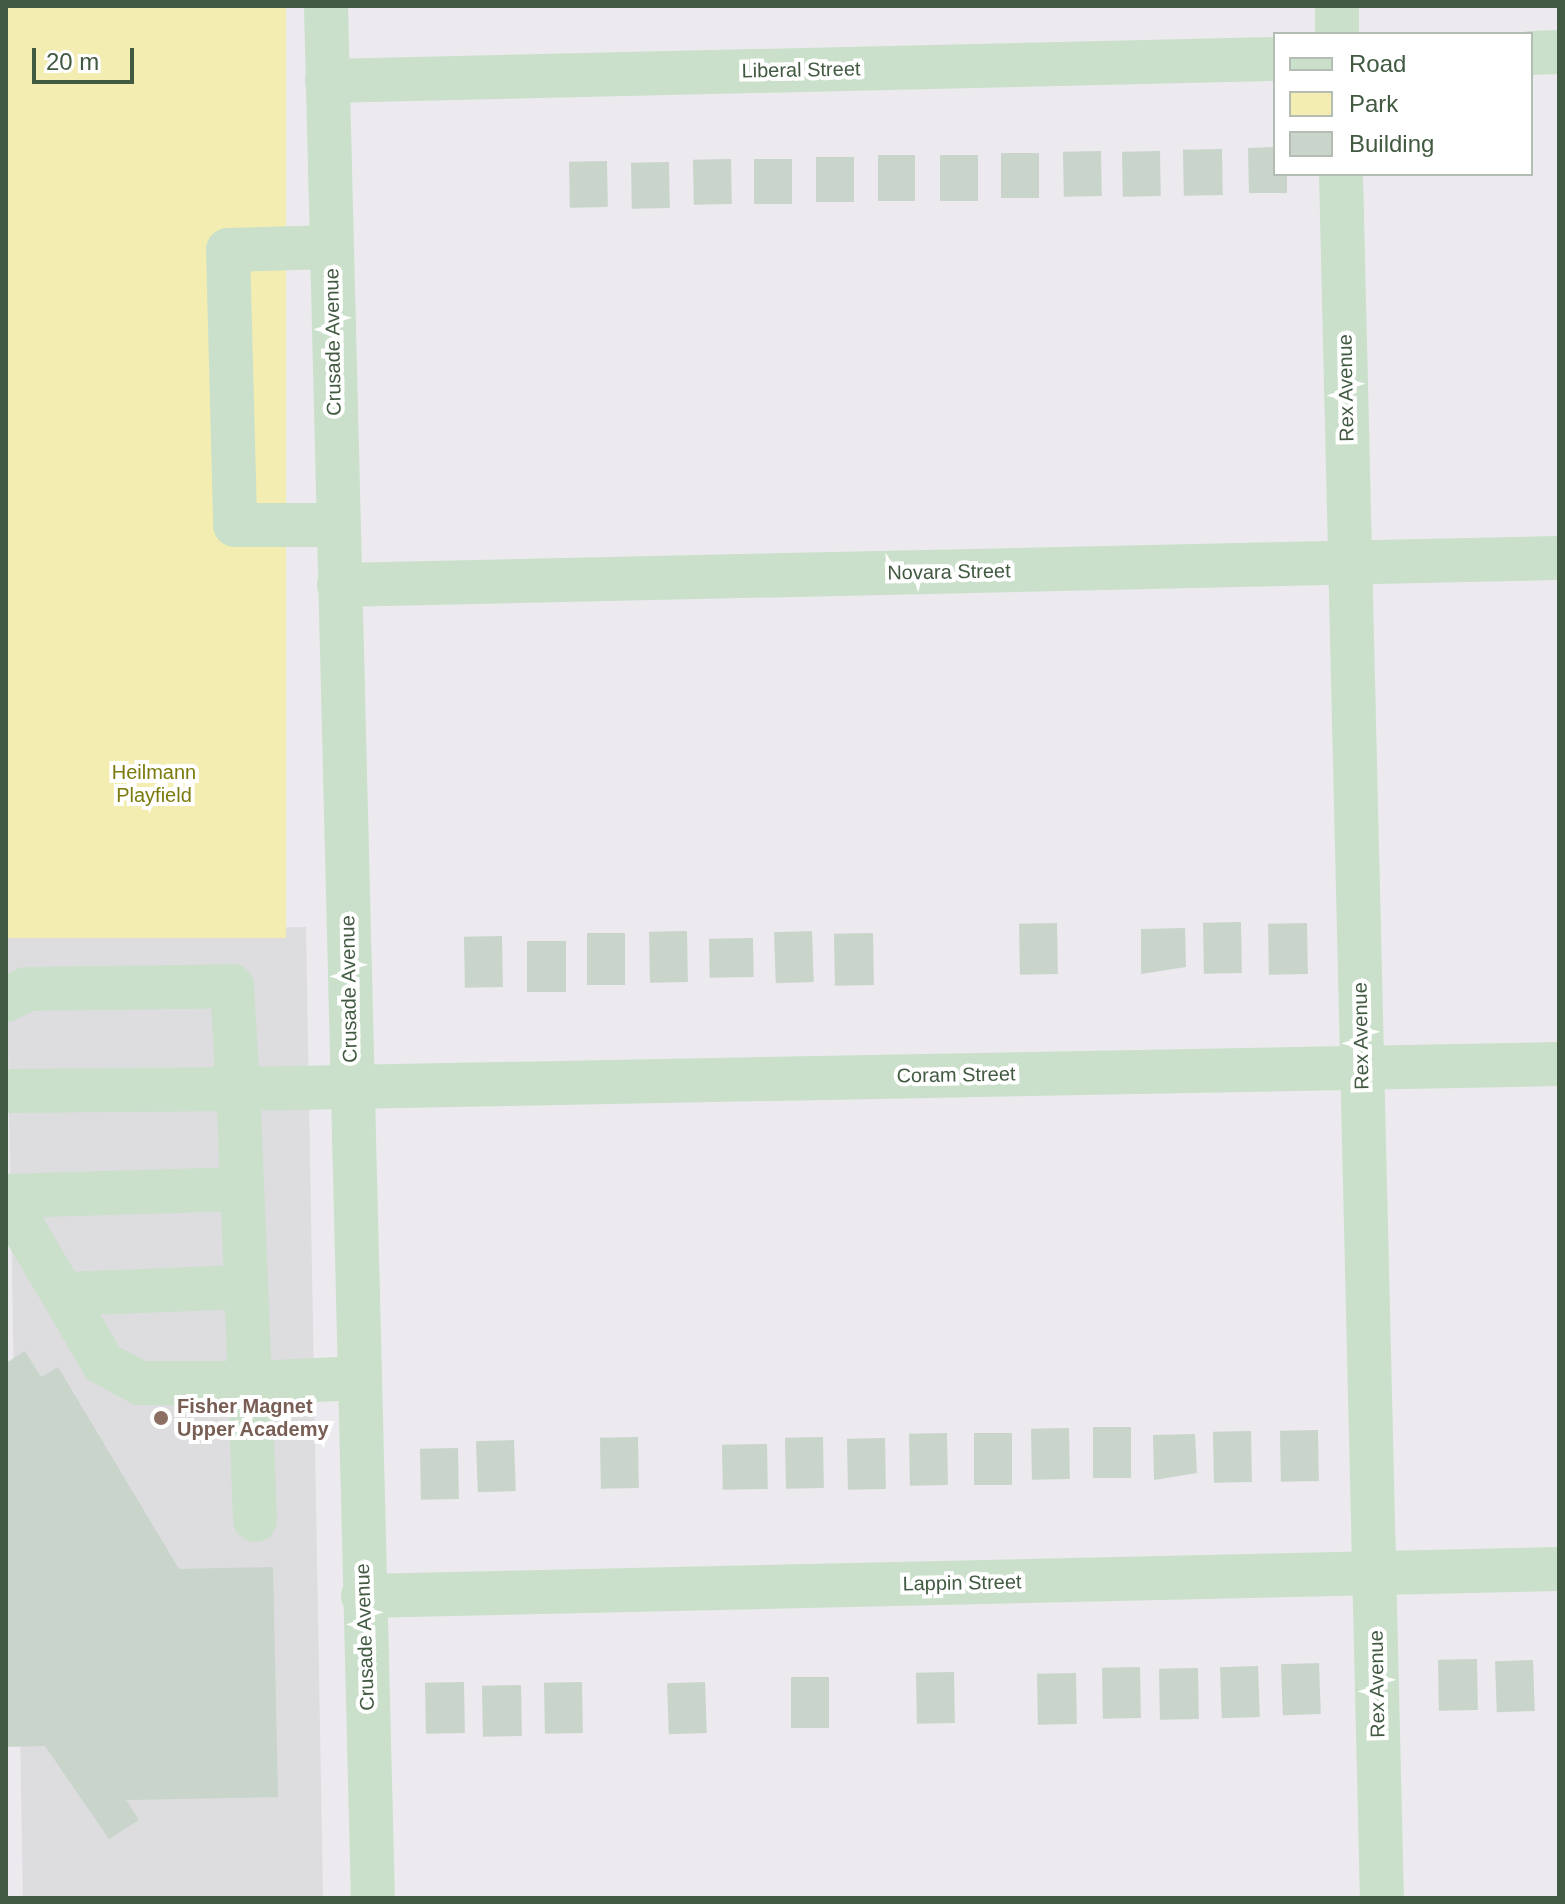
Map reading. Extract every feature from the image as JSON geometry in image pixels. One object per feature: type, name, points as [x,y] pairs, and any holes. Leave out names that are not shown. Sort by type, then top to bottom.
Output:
[{"type":"street","name":"Crusade Avenue","points":[[326,6],[363,1596],[373,1898]]},
{"type":"street","points":[[1337,6],[1337,32]]},
{"type":"street","points":[[1533,53],[1559,52]]},
{"type":"street","name":"Liberal Street","points":[[327,81],[1273,59]]},
{"type":"street","name":"Rex Avenue","points":[[1341,176],[1382,1898]]},
{"type":"street","points":[[331,247],[228,250],[235,525],[338,525]]},
{"type":"street","name":"Novara Street","points":[[339,585],[1350,559],[1559,558]]},
{"type":"street","points":[[6,1000],[27,989],[232,986],[255,1520]]},
{"type":"street","name":"Coram Street","points":[[6,1091],[238,1089],[1362,1063],[1559,1064]]},
{"type":"street","points":[[242,1189],[6,1197],[103,1363],[140,1383],[250,1383],[358,1378]]},
{"type":"street","points":[[63,1294],[244,1287]]},
{"type":"street","name":"Lappin Street","points":[[363,1596],[1374,1569],[1559,1569]]},
{"type":"shaded area","name":"Fisher Magnet Upper Academy","points":[[306,927],[323,1898],[23,1898],[6,932]]},
{"type":"green space","name":"Heilmann Playfield","points":[[6,6],[286,6],[286,938],[6,938]]},
{"type":"building","points":[[1273,147],[1273,176],[1287,176],[1287,193],[1249,193],[1248,148]]},
{"type":"building","points":[[1222,149],[1223,195],[1184,196],[1183,150]]},
{"type":"building","points":[[1101,151],[1102,196],[1064,197],[1063,152]]},
{"type":"building","points":[[1160,151],[1161,196],[1123,197],[1122,152]]},
{"type":"building","points":[[1001,153],[1039,153],[1039,198],[1001,198]]},
{"type":"building","points":[[878,155],[915,155],[915,201],[878,201]]},
{"type":"building","points":[[940,155],[978,155],[978,201],[940,201]]},
{"type":"building","points":[[816,157],[854,157],[854,202],[816,202]]},
{"type":"building","points":[[731,159],[732,204],[694,205],[693,160]]},
{"type":"building","points":[[754,159],[792,159],[792,204],[754,204]]},
{"type":"building","points":[[607,161],[608,207],[570,208],[569,162]]},
{"type":"building","points":[[669,162],[670,208],[632,209],[631,163]]},
{"type":"building","points":[[1241,922],[1242,973],[1204,974],[1203,923]]},
{"type":"building","points":[[1057,923],[1058,974],[1020,975],[1019,924]]},
{"type":"building","points":[[1307,923],[1308,974],[1269,975],[1268,924]]},
{"type":"building","points":[[1185,928],[1186,967],[1141,974],[1141,929]]},
{"type":"building","points":[[687,931],[688,982],[650,983],[649,932]]},
{"type":"building","points":[[812,931],[814,982],[776,983],[774,932]]},
{"type":"building","points":[[587,933],[625,933],[625,985],[587,985]]},
{"type":"building","points":[[873,933],[874,985],[835,986],[834,934]]},
{"type":"building","points":[[502,936],[503,987],[465,988],[464,937]]},
{"type":"building","points":[[753,938],[754,977],[710,978],[709,939]]},
{"type":"building","points":[[527,941],[566,941],[566,992],[527,992]]},
{"type":"building","points":[[25,1351],[41,1377],[58,1367],[179,1569],[273,1567],[278,1797],[126,1800],[139,1820],[109,1839],[45,1746],[6,1747],[6,1363]]},
{"type":"building","points":[[1093,1427],[1131,1427],[1131,1478],[1093,1478]]},
{"type":"building","points":[[1069,1428],[1070,1479],[1032,1480],[1031,1429]]},
{"type":"building","points":[[1318,1430],[1319,1481],[1281,1482],[1280,1431]]},
{"type":"building","points":[[1251,1431],[1252,1482],[1214,1483],[1213,1432]]},
{"type":"building","points":[[947,1433],[948,1485],[910,1486],[909,1434]]},
{"type":"building","points":[[974,1433],[1012,1433],[1012,1485],[974,1485]]},
{"type":"building","points":[[1195,1434],[1197,1473],[1154,1480],[1153,1435]]},
{"type":"building","points":[[638,1437],[639,1488],[601,1489],[600,1438]]},
{"type":"building","points":[[823,1437],[824,1488],[786,1489],[785,1438]]},
{"type":"building","points":[[885,1438],[886,1489],[848,1490],[847,1439]]},
{"type":"building","points":[[514,1440],[516,1491],[478,1492],[476,1441]]},
{"type":"building","points":[[767,1444],[768,1489],[723,1490],[722,1445]]},
{"type":"building","points":[[458,1448],[459,1499],[421,1500],[420,1449]]},
{"type":"building","points":[[1477,1659],[1478,1710],[1439,1711],[1438,1660]]},
{"type":"building","points":[[1533,1660],[1535,1711],[1497,1712],[1495,1661]]},
{"type":"building","points":[[1319,1663],[1321,1714],[1283,1715],[1281,1664]]},
{"type":"building","points":[[1258,1666],[1260,1717],[1222,1718],[1220,1667]]},
{"type":"building","points":[[1140,1667],[1141,1718],[1103,1719],[1102,1668]]},
{"type":"building","points":[[1198,1668],[1199,1719],[1160,1720],[1159,1669]]},
{"type":"building","points":[[954,1672],[955,1723],[917,1724],[916,1673]]},
{"type":"building","points":[[1076,1673],[1077,1724],[1038,1725],[1037,1674]]},
{"type":"building","points":[[791,1677],[829,1677],[829,1728],[791,1728]]},
{"type":"building","points":[[464,1682],[465,1733],[426,1734],[425,1683]]},
{"type":"building","points":[[582,1682],[583,1733],[545,1734],[544,1683]]},
{"type":"building","points":[[705,1682],[707,1733],[669,1734],[667,1683]]},
{"type":"building","points":[[521,1685],[522,1736],[483,1737],[482,1686]]},
{"type":"place","name":"Fisher Magnet Upper Academy","points":[[161,1418]]}]
